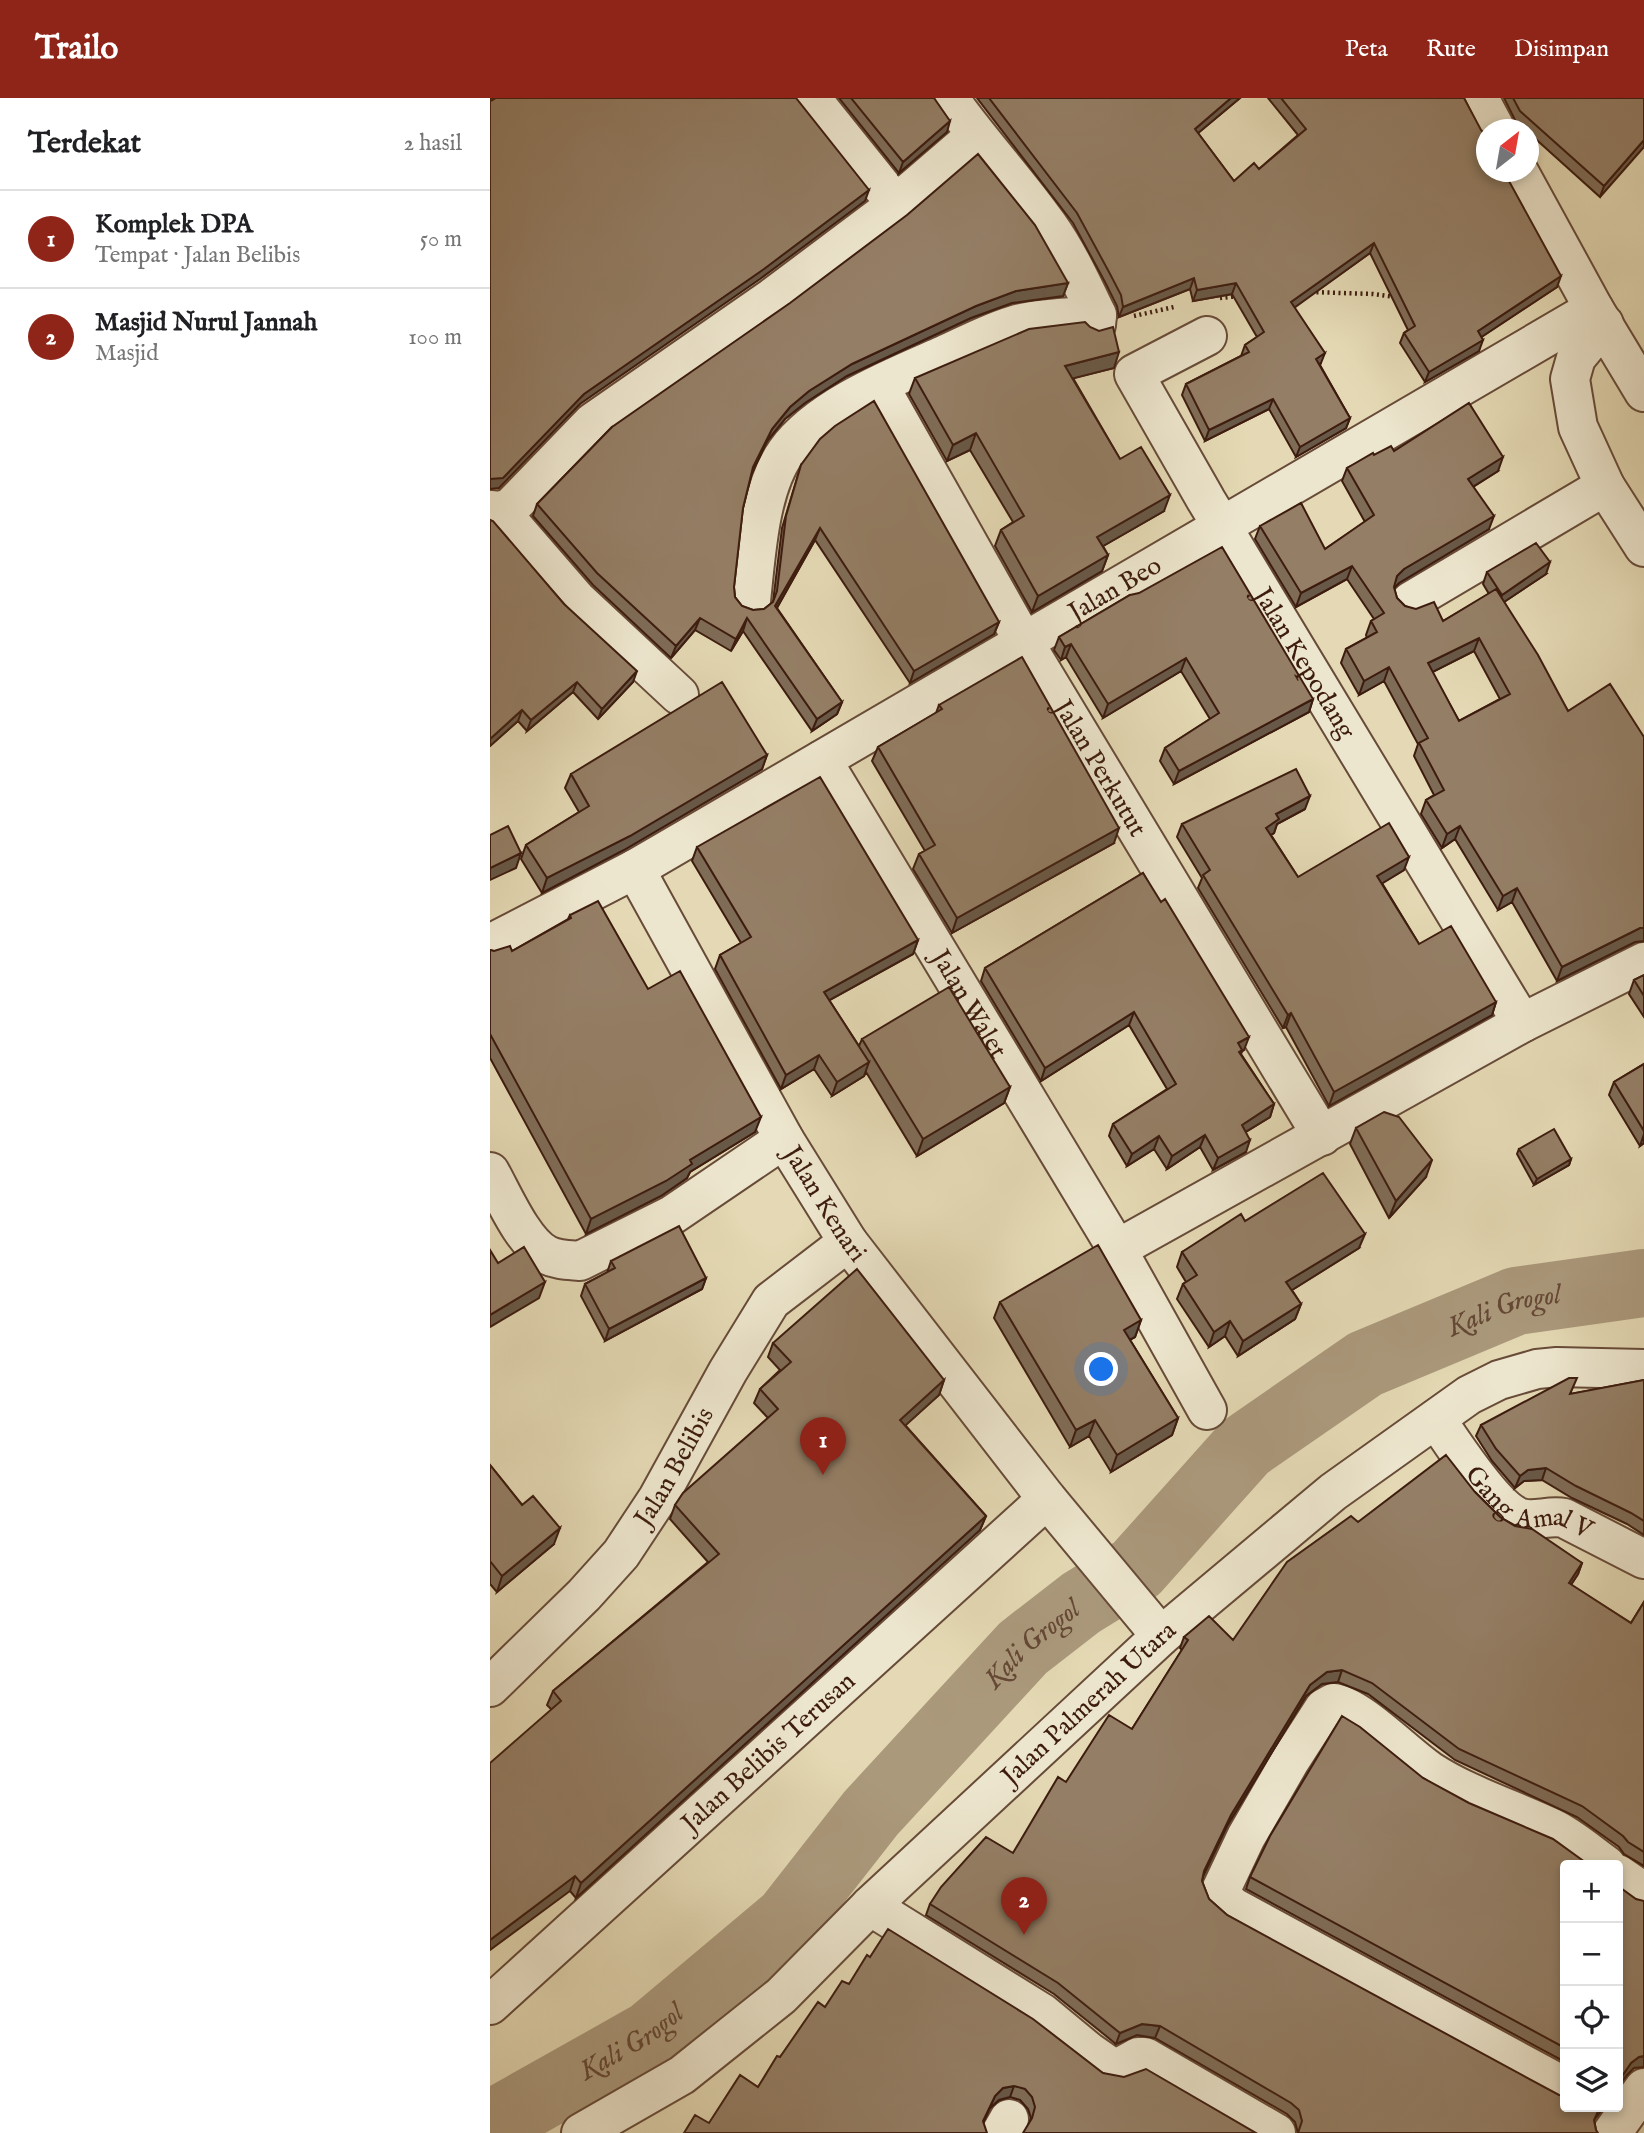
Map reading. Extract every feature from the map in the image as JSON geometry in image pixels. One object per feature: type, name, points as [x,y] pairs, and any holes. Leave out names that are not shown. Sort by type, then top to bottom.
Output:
[{"type":"street","points":[[811,98],[896,204]]},
{"type":"street","points":[[751,601],[760,525],[774,477],[786,452],[817,420],[886,381],[996,331],[1019,323],[1097,320],[1070,260],[1049,226],[1007,171],[975,136],[949,98]]},
{"type":"street","points":[[1479,98],[1490,119]]},
{"type":"street","points":[[495,510],[511,507],[593,422],[773,297],[896,204],[975,136]]},
{"type":"street","points":[[1525,182],[1644,392]]},
{"type":"street","points":[[1599,316],[1576,358],[1570,379],[1578,427],[1605,486],[1644,547]]},
{"type":"street","name":"Jalan Beo","points":[[635,869],[1222,526],[1599,316]]},
{"type":"street","name":"Jalan Kepodang","points":[[1208,317],[1134,374],[1222,526],[1522,1023]]},
{"type":"street","name":"Jalan Perkutut","points":[[885,396],[1024,642],[1322,1136]]},
{"type":"street","points":[[1411,601],[1605,486]]},
{"type":"street","points":[[495,510],[577,600],[680,695]]},
{"type":"street","name":"Jalan Walet","points":[[822,760],[1117,1250]]},
{"type":"street","points":[[490,944],[635,869]]},
{"type":"street","name":"Jalan Kenari","points":[[635,869],[784,1139],[848,1242],[1047,1499],[1161,1636]]},
{"type":"street","points":[[1207,1410],[1117,1250],[1522,1023],[1644,962]]},
{"type":"street","points":[[490,1172],[525,1234],[545,1254],[580,1261],[672,1215],[784,1139]]},
{"type":"street","name":"Jalan Belibis","points":[[490,1687],[584,1595],[621,1554],[658,1498],[728,1371],[771,1301],[848,1242]]},
{"type":"street","name":"Jalan Palmerah Utara","points":[[581,2133],[682,2075],[781,1996],[870,1906],[1161,1636],[1333,1492],[1469,1395],[1499,1380],[1537,1369],[1557,1367],[1644,1369]]},
{"type":"street","name":"Gang Amal V","points":[[1436,1419],[1507,1510],[1520,1518],[1533,1520],[1553,1516],[1564,1518],[1644,1559]]},
{"type":"street","name":"Jalan Belibis Terusan","points":[[490,2006],[1047,1499]]},
{"type":"street","points":[[1560,2084],[1233,1906],[1220,1892],[1246,1837],[1290,1761],[1324,1708],[1333,1703],[1339,1703],[1361,1717],[1430,1771],[1498,1805],[1555,1829],[1599,1860]]},
{"type":"street","points":[[1623,1877],[1644,1892]]},
{"type":"street","points":[[870,1906],[1042,2013],[1111,2067],[1120,2067],[1139,2057],[1145,2057],[1276,2133]]},
{"type":"street","points":[[1611,2120],[1644,2088]]},
{"type":"path","points":[[1304,292],[1400,297]]},
{"type":"path","points":[[1208,317],[1250,295]]},
{"type":"path","points":[[1097,320],[1183,305]]},
{"type":"building","points":[[490,98],[494,98],[491,101],[496,98],[796,98],[869,190],[764,269],[584,394],[503,478],[490,479]]},
{"type":"building","points":[[851,98],[934,98],[950,121],[903,162]]},
{"type":"building","points":[[989,98],[1231,98],[1195,129],[1234,181],[1254,163],[1259,169],[1306,129],[1281,98],[1464,98],[1476,121],[1476,182],[1509,182],[1561,276],[1478,331],[1483,340],[1429,372],[1404,333],[1415,326],[1374,243],[1291,302],[1325,353],[1316,359],[1350,418],[1300,447],[1273,399],[1209,430],[1186,384],[1249,352],[1245,345],[1264,332],[1236,283],[1197,290],[1194,278],[1123,307],[1121,295],[1077,213]]},
{"type":"building","points":[[1513,98],[1644,98],[1644,140],[1604,186],[1539,128],[1539,119],[1529,119],[1520,111]]},
{"type":"building","points":[[978,154],[1035,225],[1068,283],[1016,291],[976,306],[852,364],[809,391],[790,407],[772,429],[753,467],[743,508],[734,587],[735,597],[742,606],[753,610],[764,609],[773,602],[777,591],[786,516],[801,465],[820,439],[874,401],[999,622],[914,671],[820,528],[775,606],[842,702],[817,719],[747,618],[736,639],[700,618],[676,646],[597,573],[537,504],[612,427],[790,303],[907,215]]},
{"type":"building","points":[[1085,322],[1099,331],[1113,327],[1119,352],[1065,366],[1120,459],[1141,447],[1170,495],[1097,537],[1108,555],[1038,596],[1001,530],[1024,516],[976,433],[953,445],[915,378],[1029,329]]},
{"type":"building","points":[[1469,403],[1503,457],[1468,479],[1494,516],[1404,569],[1397,576],[1394,587],[1397,598],[1405,606],[1416,609],[1434,602],[1443,621],[1496,589],[1538,655],[1568,711],[1610,684],[1644,737],[1644,928],[1562,967],[1517,888],[1503,896],[1460,826],[1447,834],[1426,800],[1444,790],[1419,743],[1428,738],[1389,667],[1364,681],[1346,649],[1377,632],[1371,621],[1384,613],[1352,566],[1301,593],[1260,526],[1301,503],[1325,549],[1374,515],[1347,468],[1391,446],[1394,451]],"holes":[[[1479,638],[1510,694],[1459,721],[1428,663]]]},
{"type":"building","points":[[490,520],[564,604],[637,671],[602,709],[577,682],[531,720],[522,710],[490,739]]},
{"type":"building","points":[[1536,543],[1550,562],[1502,595],[1487,572]]},
{"type":"building","points":[[1222,547],[1313,699],[1179,771],[1165,748],[1219,713],[1186,658],[1108,704],[1071,644],[1065,647],[1059,637],[1130,595],[1139,593]]},
{"type":"building","points":[[1022,657],[1119,828],[957,918],[919,854],[935,845],[878,747],[942,709],[939,705]]},
{"type":"building","points":[[722,682],[767,755],[630,836],[547,878],[526,845],[589,806],[571,774]]},
{"type":"building","points":[[1296,769],[1310,796],[1276,814],[1279,819],[1266,828],[1298,877],[1389,823],[1409,857],[1377,876],[1419,944],[1451,926],[1496,1002],[1334,1092],[1291,1013],[1288,1015],[1203,875],[1210,870],[1182,824]]},
{"type":"building","points":[[820,777],[918,940],[824,992],[869,1062],[837,1082],[819,1055],[786,1075],[720,955],[751,937],[697,847]]},
{"type":"building","points":[[508,826],[521,853],[490,868],[490,835]]},
{"type":"building","points":[[1143,873],[1161,902],[1165,899],[1249,1037],[1238,1043],[1242,1050],[1239,1052],[1274,1104],[1242,1125],[1250,1140],[1218,1158],[1205,1135],[1172,1156],[1159,1136],[1132,1154],[1113,1124],[1176,1084],[1134,1012],[1045,1068],[985,968]]},
{"type":"building","points":[[598,901],[648,989],[680,971],[761,1117],[690,1160],[692,1164],[666,1181],[591,1219],[490,1034],[490,950],[510,946],[512,951]]},
{"type":"building","points":[[1644,975],[1644,996],[1634,980]]},
{"type":"building","points":[[949,987],[1010,1087],[923,1139],[862,1039]]},
{"type":"building","points":[[1644,1064],[1644,1131],[1614,1082]]},
{"type":"building","points":[[1384,1112],[1399,1117],[1432,1160],[1396,1201],[1356,1128]]},
{"type":"building","points":[[1554,1129],[1571,1159],[1537,1179],[1519,1149]]},
{"type":"building","points":[[1323,1173],[1365,1234],[1286,1282],[1301,1304],[1243,1341],[1230,1321],[1214,1332],[1183,1284],[1197,1275],[1182,1252],[1241,1214],[1245,1221]]},
{"type":"building","points":[[679,1226],[706,1278],[609,1329],[585,1284],[615,1268],[611,1261]]},
{"type":"building","points":[[1098,1245],[1141,1320],[1124,1330],[1178,1418],[1117,1455],[1095,1420],[1076,1430],[1000,1302]]},
{"type":"building","points":[[524,1247],[545,1282],[490,1315],[490,1250],[498,1263]]},
{"type":"building","points":[[857,1269],[944,1380],[900,1420],[986,1516],[581,1883],[575,1876],[490,1940],[490,1763],[561,1701],[553,1691],[719,1554],[675,1505],[683,1493],[778,1409],[760,1389],[791,1362],[773,1343]]},
{"type":"building","points":[[1569,1378],[1577,1378],[1570,1394],[1644,1380],[1644,1521],[1546,1468],[1528,1470],[1520,1476],[1496,1449],[1481,1425]]},
{"type":"building","points":[[1446,1455],[1475,1492],[1500,1517],[1515,1526],[1532,1529],[1582,1563],[1569,1583],[1631,1623],[1644,1602],[1644,1852],[1582,1806],[1459,1749],[1372,1683],[1342,1670],[1327,1672],[1310,1685],[1231,1815],[1204,1871],[1202,1881],[1209,1899],[1227,1915],[1560,2095],[1560,2112],[1598,2112],[1594,2120],[1598,2133],[1298,2133],[1302,2121],[1299,2110],[1291,2103],[1160,2026],[1142,2024],[1120,2033],[1058,1983],[930,1904],[941,1887],[986,1837],[1013,1853],[1058,1777],[1066,1782],[1109,1715],[1132,1729],[1188,1640],[1184,1637],[1209,1616],[1233,1640],[1287,1562],[1351,1516],[1358,1522]]},
{"type":"building","points":[[490,1465],[522,1505],[533,1496],[560,1528],[502,1576],[490,1561]]},
{"type":"building","points":[[1342,1716],[1360,1727],[1423,1778],[1469,1803],[1553,1839],[1582,1860],[1560,1860],[1560,2045],[1250,1877],[1270,1836]]},
{"type":"building","points":[[1623,1890],[1644,1901],[1644,2056],[1631,2063],[1623,2075]]},
{"type":"building","points":[[888,1929],[1033,2019],[1103,2073],[1124,2077],[1146,2069],[1256,2133],[1023,2133],[1035,2107],[1032,2097],[1025,2089],[1014,2086],[1003,2088],[995,2096],[983,2121],[987,2133],[684,2133],[695,2115],[709,2123],[740,2075],[758,2087],[777,2056],[780,2057],[818,2002],[825,2007],[842,1981],[849,1984]]},
{"type":"waterway","name":"Kali Grogol","points":[[490,2125],[650,2035],[788,1919],[871,1813],[1023,1648],[1081,1603],[1136,1569],[1245,1447],[1365,1364],[1516,1301],[1644,1283]]},
{"type":"place","name":"Komplek DPA","points":[[823,1475]]},
{"type":"place","name":"Masjid Nurul Jannah","points":[[1024,1935]]}]
